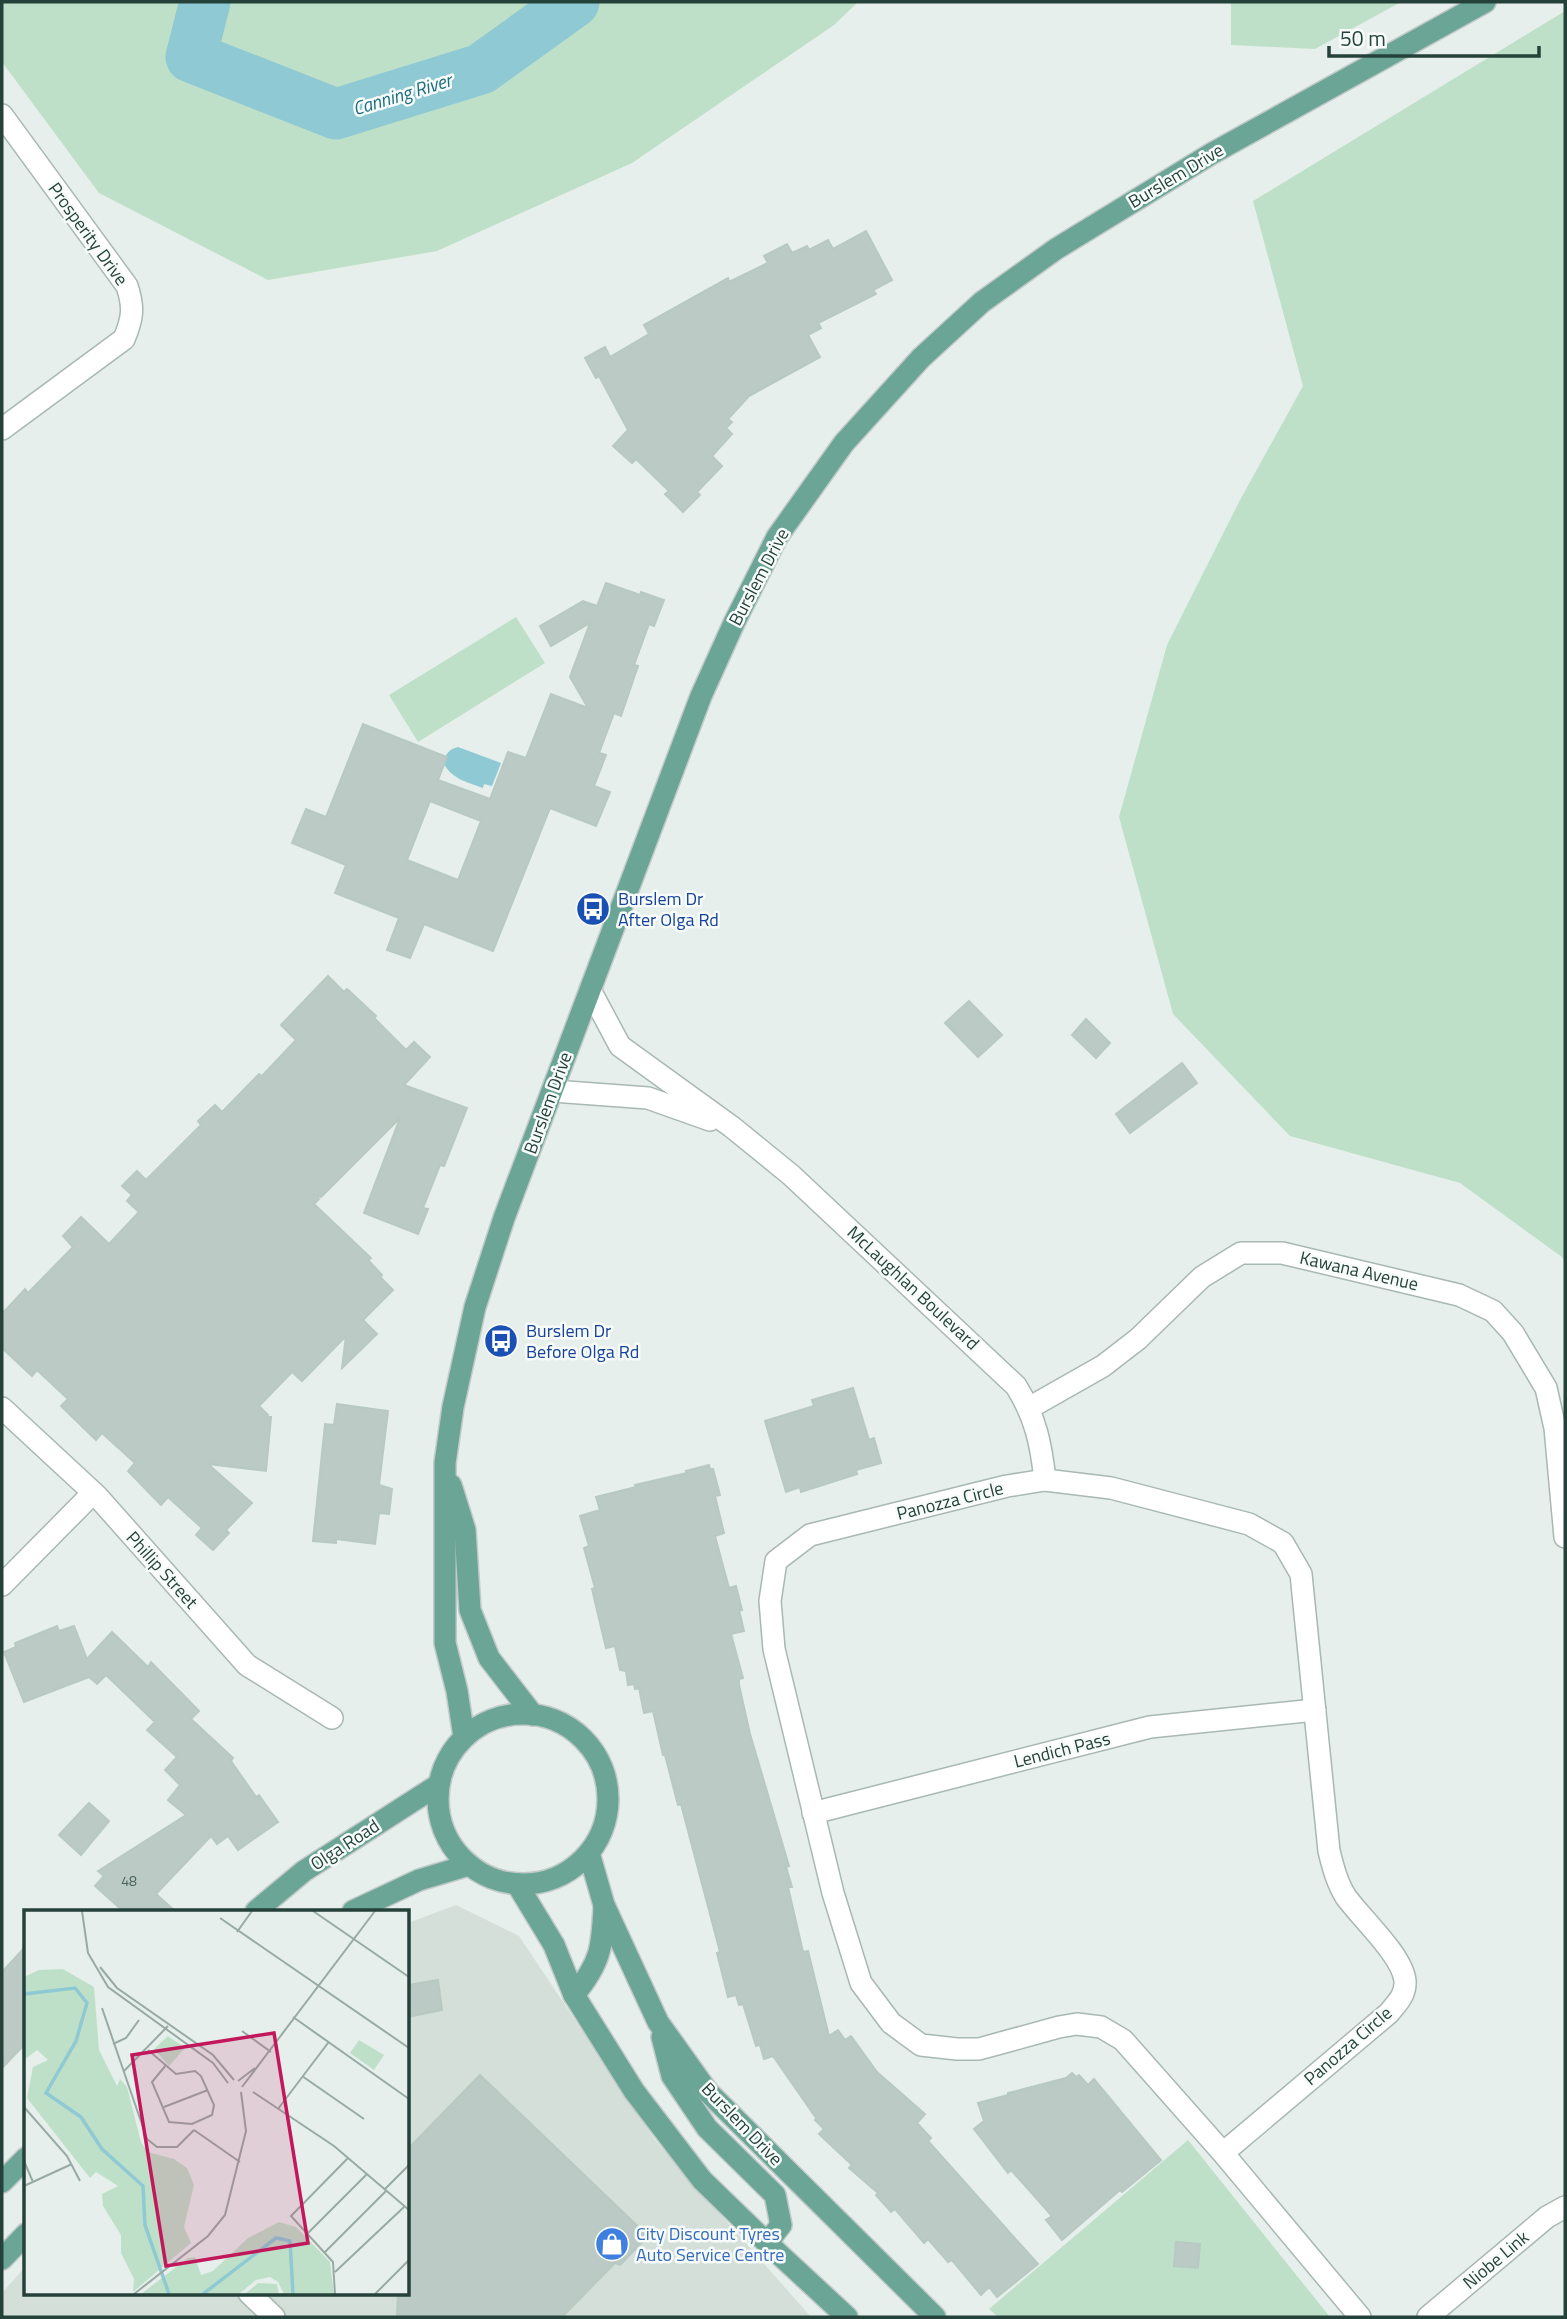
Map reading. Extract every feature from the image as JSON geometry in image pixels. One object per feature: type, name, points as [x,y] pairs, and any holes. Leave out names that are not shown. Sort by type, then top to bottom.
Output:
[{"type":"main road","name":"Burslem Drive","points":[[464,1737],[457,1691],[444,1643],[444,1463],[475,1307],[504,1218],[701,696],[777,537],[844,443],[921,358],[982,302],[1056,249],[1212,154],[1478,5]]},
{"type":"main road","name":"Burslem Drive","points":[[444,1463],[465,1530],[470,1610],[489,1658],[533,1715]]},
{"type":"main road","points":[[533,1715],[558,1722],[580,1736],[596,1756],[606,1780],[608,1806],[603,1831],[589,1853],[569,1871],[544,1882],[517,1884],[492,1878],[469,1866],[454,1849],[443,1829],[438,1808],[438,1785],[443,1768],[464,1737],[485,1723],[508,1716],[533,1715]]},
{"type":"main road","name":"Olga Road","points":[[257,1910],[304,1871],[438,1785]]},
{"type":"main road","name":"Burslem Drive","points":[[589,1853],[604,1905],[657,2022],[708,2092],[935,2317]]},
{"type":"main road","points":[[355,1910],[419,1880],[469,1866]]},
{"type":"main road","points":[[517,1884],[554,1945],[575,1995],[634,2091],[702,2180],[847,2317]]},
{"type":"main road","points":[[575,1995],[590,1976],[602,1946],[604,1905]]},
{"type":"main road","points":[[657,2022],[673,2076],[701,2118],[775,2196],[781,2225],[766,2243]]},
{"type":"main road","points":[[2,2182],[24,2160]]},
{"type":"main road","points":[[2,2259],[24,2236]]},
{"type":"street","name":"Prosperity Drive","points":[[2,115],[127,286],[132,303],[131,323],[124,339],[2,429]]},
{"type":"street","name":"McLaughlan Boulevard","points":[[590,990],[620,1046],[732,1127],[791,1175],[1016,1386],[1029,1408],[1038,1436],[1045,1480]]},
{"type":"street","name":"McLaughlan Boulevard","points":[[553,1091],[649,1098],[732,1127]]},
{"type":"street","name":"Kawana Avenue","points":[[1029,1408],[1103,1366],[1138,1339],[1202,1278],[1241,1253],[1282,1253],[1460,1295],[1493,1311],[1513,1333],[1546,1388],[1555,1428],[1565,1537]]},
{"type":"street","name":"Phillip Street","points":[[2,1408],[93,1493],[247,1665],[332,1718]]},
{"type":"street","name":"Panozza Circle","points":[[1223,2153],[1388,2014],[1404,1995],[1405,1979],[1397,1960],[1345,1895],[1335,1875],[1329,1851],[1301,1574],[1283,1543],[1249,1524],[1111,1488],[1045,1480],[1007,1486],[810,1535],[776,1561],[770,1601],[774,1649],[833,1893],[861,1983],[891,2023],[921,2045],[979,2049],[1077,2024],[1101,2027],[1123,2040],[1223,2153],[1360,2317]]},
{"type":"street","points":[[2,1586],[93,1493]]},
{"type":"street","name":"Lendich Pass","points":[[813,1813],[1150,1727],[1315,1710]]},
{"type":"street","name":"Niobe Link","points":[[1428,2317],[1547,2217],[1565,2207]]},
{"type":"street","points":[[250,2294],[274,2317]]},
{"type":"shaded area","points":[[456,1905],[519,1936],[655,2140],[811,2317],[2,2317],[2,2293],[24,2268],[24,2294],[410,2294],[410,1922]]},
{"type":"green space","points":[[2,2],[858,2],[834,25],[632,163],[437,251],[268,280],[99,193],[2,62]]},
{"type":"green space","points":[[1231,2],[1401,2],[1315,49],[1231,45]]},
{"type":"green space","points":[[1565,11],[1565,1263],[1562,1257],[1460,1183],[1290,1136],[1173,1014],[1119,817],[1167,645],[1240,500],[1303,386],[1253,201]]},
{"type":"green space","points":[[516,617],[545,663],[418,742],[389,695]]},
{"type":"green space","points":[[1188,2140],[1330,2317],[998,2317],[989,2309]]},
{"type":"water","points":[[458,747],[501,763],[492,786],[484,784],[483,788],[460,779],[446,768],[443,762],[448,752]]},
{"type":"building","points":[[866,231],[892,280],[873,290],[876,294],[818,323],[821,328],[808,335],[820,357],[749,396],[728,419],[732,422],[726,428],[732,434],[712,456],[722,466],[697,492],[700,495],[683,512],[665,494],[669,491],[636,459],[632,463],[613,446],[628,430],[599,376],[596,378],[585,358],[605,347],[610,357],[649,334],[644,325],[728,278],[729,282],[768,263],[764,256],[787,244],[792,253],[807,246],[809,250],[828,240],[833,249]]},
{"type":"building","points":[[606,583],[664,600],[654,626],[649,624],[634,665],[638,666],[621,716],[614,713],[599,753],[606,755],[594,786],[610,792],[596,826],[550,808],[493,951],[424,924],[410,958],[387,950],[399,918],[335,893],[346,865],[292,843],[306,809],[326,817],[363,724],[447,757],[438,780],[490,799],[508,752],[526,758],[551,694],[588,708],[570,677],[590,623],[551,646],[540,626],[583,601],[597,606]],"holes":[[[430,801],[481,821],[458,880],[407,860]]]},
{"type":"building","points":[[328,976],[344,992],[347,989],[376,1016],[374,1018],[406,1050],[414,1042],[430,1057],[404,1085],[467,1108],[444,1166],[440,1165],[423,1208],[428,1209],[418,1234],[364,1213],[400,1118],[321,1197],[314,1194],[319,1199],[314,1204],[371,1258],[368,1260],[393,1290],[363,1320],[377,1334],[342,1368],[346,1336],[302,1381],[292,1372],[259,1406],[268,1415],[266,1417],[271,1417],[266,1471],[208,1464],[252,1503],[226,1530],[229,1533],[213,1550],[196,1535],[202,1528],[168,1497],[161,1505],[128,1471],[135,1463],[102,1433],[96,1440],[61,1406],[68,1399],[37,1370],[32,1376],[2,1348],[2,1314],[25,1289],[28,1293],[73,1247],[63,1236],[81,1217],[109,1244],[139,1212],[127,1201],[132,1195],[122,1186],[137,1171],[146,1180],[201,1125],[198,1121],[215,1105],[222,1112],[259,1074],[262,1076],[296,1040],[281,1025]]},
{"type":"building","points":[[969,1001],[1002,1035],[978,1057],[945,1023]]},
{"type":"building","points":[[1086,1019],[1110,1043],[1096,1058],[1072,1035]]},
{"type":"building","points":[[1182,1063],[1197,1083],[1130,1133],[1116,1114]]},
{"type":"building","points":[[853,1388],[869,1440],[874,1438],[881,1463],[856,1470],[857,1474],[801,1492],[800,1487],[786,1492],[765,1421],[814,1406],[812,1400]]},
{"type":"building","points":[[337,1404],[388,1411],[379,1485],[392,1489],[389,1514],[379,1513],[375,1544],[336,1539],[336,1543],[313,1541],[325,1424],[334,1425]]},
{"type":"building","points":[[709,1465],[710,1469],[713,1469],[720,1495],[715,1496],[724,1533],[715,1536],[729,1588],[736,1586],[742,1610],[739,1610],[744,1631],[731,1634],[743,1678],[739,1679],[739,1685],[750,1734],[789,1866],[786,1867],[792,1887],[788,1887],[803,1952],[808,1951],[829,2036],[838,2030],[845,2040],[851,2036],[877,2072],[925,2114],[917,2123],[931,2138],[928,2141],[1038,2264],[997,2297],[989,2287],[981,2295],[952,2260],[948,2262],[928,2239],[924,2243],[895,2209],[891,2212],[876,2195],[878,2193],[849,2168],[852,2165],[819,2134],[824,2129],[815,2120],[773,2056],[764,2059],[760,2045],[756,2046],[743,2004],[739,2005],[736,1995],[728,1997],[717,1953],[720,1952],[681,1804],[678,1805],[663,1755],[653,1711],[644,1713],[639,1688],[635,1689],[634,1684],[628,1685],[626,1671],[620,1670],[615,1646],[606,1648],[592,1589],[595,1588],[584,1548],[589,1546],[580,1516],[600,1510],[596,1497]]},
{"type":"building","points":[[57,1626],[59,1631],[74,1626],[87,1659],[112,1632],[148,1667],[151,1662],[199,1711],[191,1719],[233,1758],[231,1761],[256,1797],[259,1795],[278,1822],[238,1850],[228,1836],[217,1844],[211,1836],[156,1894],[174,1910],[122,1910],[95,1886],[104,1876],[98,1871],[186,1815],[168,1800],[180,1785],[165,1770],[177,1757],[147,1730],[155,1722],[106,1675],[97,1684],[89,1677],[24,1702],[4,1652],[16,1647],[15,1643]]},
{"type":"building","points":[[89,1803],[109,1821],[81,1855],[59,1835]]},
{"type":"building","points":[[24,1948],[24,2045],[2,2068],[2,1972]]},
{"type":"building","points":[[438,1980],[442,2010],[410,2017],[410,1985]]},
{"type":"building","points":[[1072,2073],[1076,2077],[1079,2075],[1088,2085],[1094,2079],[1161,2160],[1122,2192],[1120,2190],[1062,2240],[1046,2220],[1052,2216],[1011,2170],[1008,2173],[974,2129],[984,2121],[978,2103],[1066,2078]]},
{"type":"building","points":[[480,2075],[648,2236],[620,2265],[615,2263],[562,2317],[397,2317],[398,2294],[410,2294],[410,2147]]},
{"type":"building","points":[[1176,2242],[1200,2244],[1198,2268],[1174,2266]]},
{"type":"waterway","name":"Canning River","points":[[205,2],[191,57],[336,114],[481,69],[574,2]]},
{"type":"place","name":"Burslem Dr After Olga Rd","points":[[593,909]]},
{"type":"place","name":"Burslem Dr Before Olga Rd","points":[[501,1341]]},
{"type":"place","name":"City Discount Tyres Auto Service Centre","points":[[612,2244]]}]
